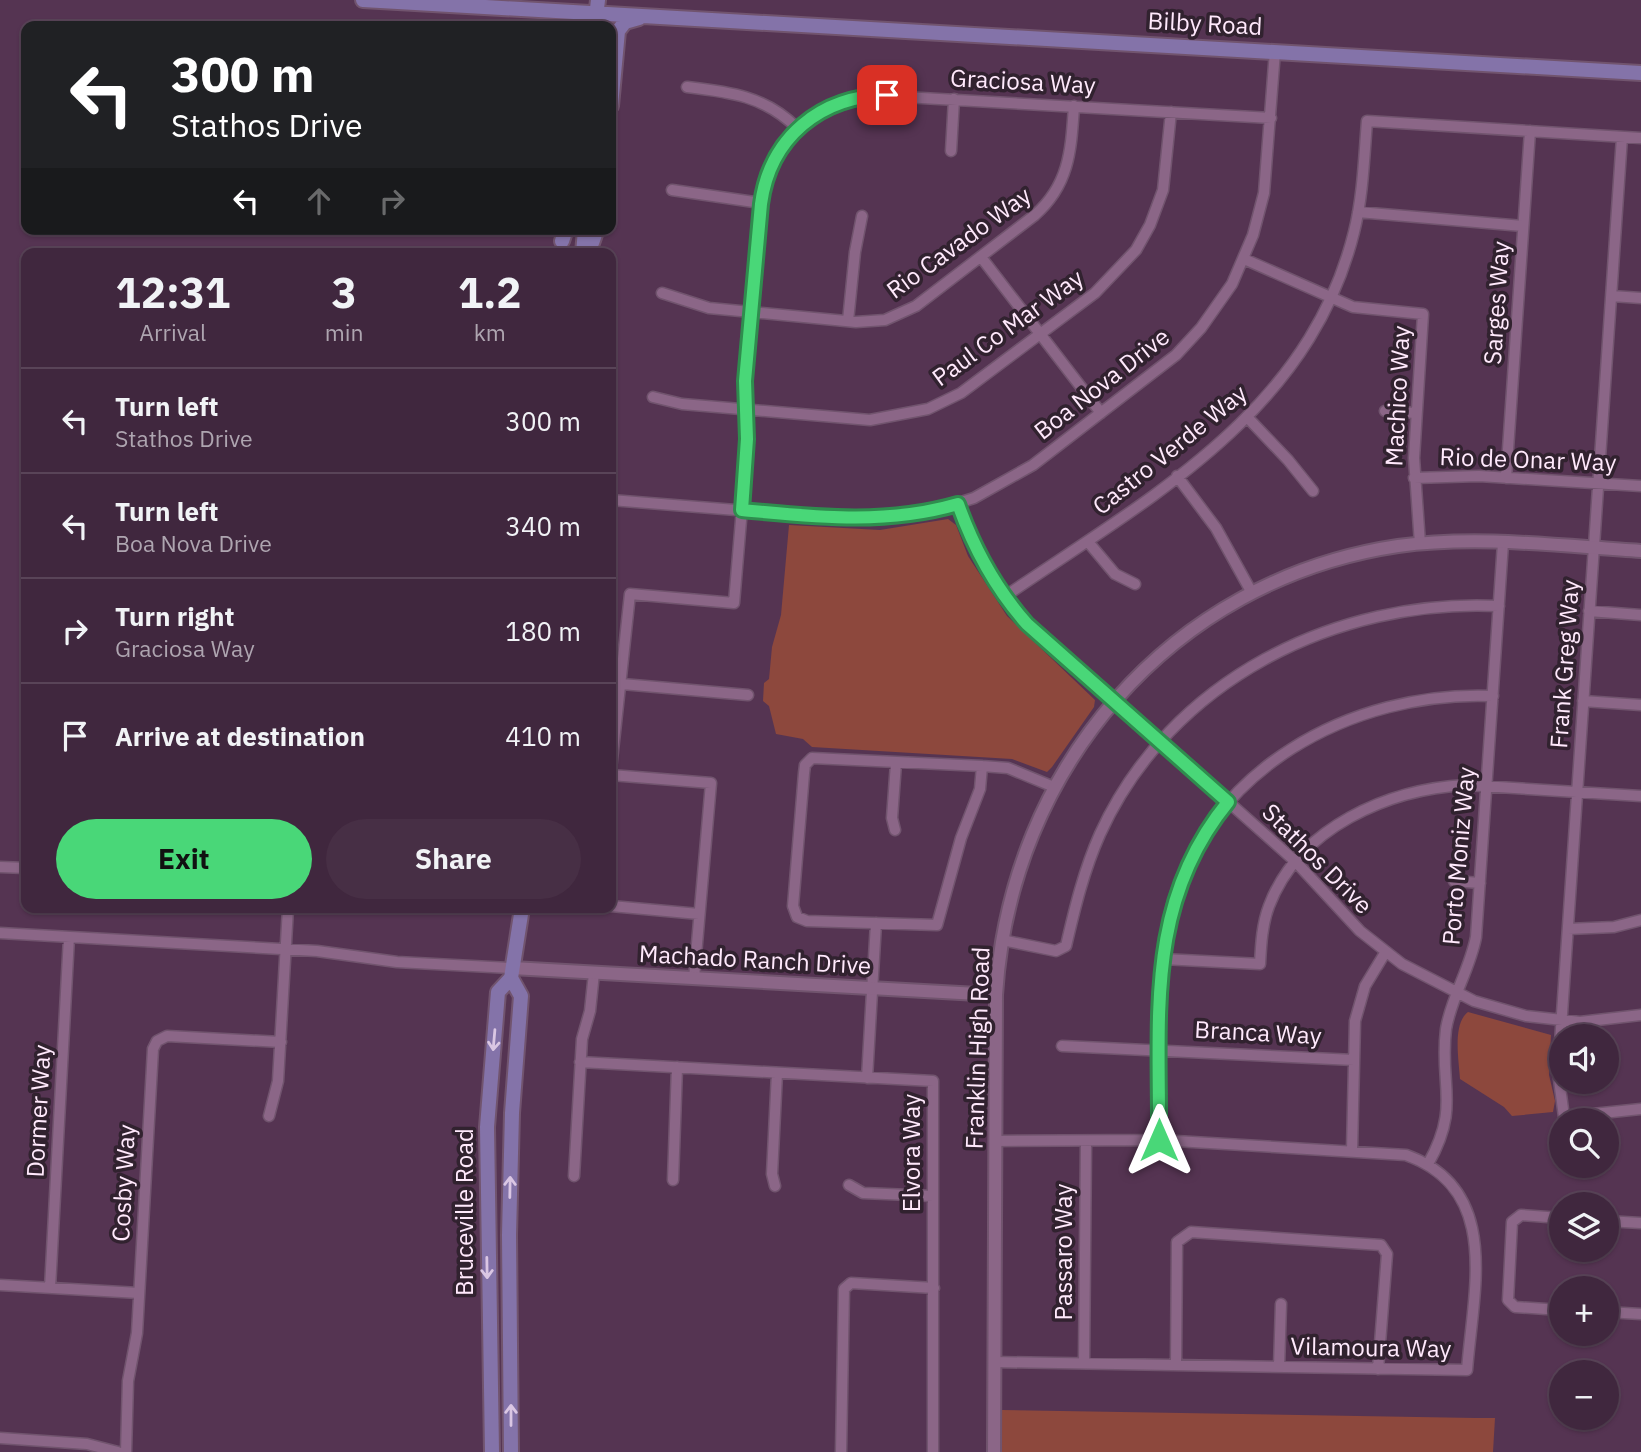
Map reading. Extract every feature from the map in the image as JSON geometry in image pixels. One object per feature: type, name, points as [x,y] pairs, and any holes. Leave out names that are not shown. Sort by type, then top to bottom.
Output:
[{"type":"main road","name":"Bilby Road","points":[[363,0],[598,11],[1641,73]]},
{"type":"main road","name":"Bilby Road","points":[[436,0],[473,5]]},
{"type":"main road","points":[[616,52],[618,31],[629,20],[654,15]]},
{"type":"main road","name":"Bruceville Road","points":[[492,1452],[487,1127],[498,992],[512,973],[521,913]]},
{"type":"main road","name":"Bruceville Road","points":[[511,1452],[509,1235],[512,1113],[521,996],[512,973]]},
{"type":"street","name":"Boa Nova Drive","points":[[616,498],[864,519],[908,516],[958,504],[1012,479],[1101,413],[1189,342],[1217,307],[1244,260],[1264,193],[1275,51]]},
{"type":"street","points":[[687,87],[749,96],[773,108],[797,128]]},
{"type":"street","name":"Graciosa Way","points":[[622,684],[630,594],[734,603],[742,510],[751,312],[761,204],[773,160],[797,128],[830,106],[858,97],[954,99],[1271,118]]},
{"type":"street","points":[[951,151],[954,99]]},
{"type":"street","name":"Rio Cavado Way","points":[[662,293],[691,305],[751,312],[871,322],[899,315],[1035,215],[1058,190],[1071,152],[1074,106]]},
{"type":"street","name":"Paul Co Mar Way","points":[[653,397],[682,404],[855,420],[906,415],[961,393],[1111,278],[1143,238],[1163,190],[1171,112]]},
{"type":"street","name":"Castro Verde Way","points":[[1004,597],[1089,543],[1248,418],[1301,354],[1332,298],[1346,261],[1358,212],[1367,121],[1641,138]]},
{"type":"street","name":"Sarges Way","points":[[1506,478],[1530,131]]},
{"type":"street","name":"Frank Greg Way","points":[[1622,137],[1558,1072],[1564,1117],[1640,1112]]},
{"type":"street","points":[[672,190],[761,204]]},
{"type":"street","points":[[1358,212],[1523,226]]},
{"type":"street","points":[[848,321],[855,252],[862,216]]},
{"type":"street","points":[[981,257],[1101,413]]},
{"type":"street","name":"Machico Way","points":[[1244,260],[1332,298],[1369,310],[1423,314],[1414,478],[1420,544]]},
{"type":"street","points":[[1612,296],[1641,298]]},
{"type":"street","points":[[1385,411],[1416,413]]},
{"type":"street","points":[[1248,418],[1313,491]]},
{"type":"street","points":[[1177,476],[1216,528],[1252,593]]},
{"type":"street","name":"Rio de Onar Way","points":[[1414,478],[1506,478],[1641,486]]},
{"type":"street","name":"Stathos Drive","points":[[958,504],[980,559],[1004,597],[1034,630],[1296,862],[1385,953],[1458,994],[1508,1012],[1562,1021],[1607,1020],[1641,1015]]},
{"type":"street","points":[[1089,543],[1115,574],[1135,584]]},
{"type":"street","name":"Franklin High Road","points":[[993,1452],[996,995],[1002,940],[1021,861],[1054,787],[1070,759],[1113,701],[1178,641],[1252,593],[1339,559],[1420,544],[1503,543],[1641,551]]},
{"type":"street","name":"Porto Moniz Way","points":[[1428,1164],[1447,1120],[1446,1028],[1474,947],[1503,543]]},
{"type":"street","points":[[1002,940],[1056,951],[1066,946],[1078,894],[1101,833],[1128,786],[1161,743],[1206,698],[1232,679],[1278,651],[1316,633],[1398,610],[1452,605],[1499,606]]},
{"type":"street","points":[[1590,611],[1641,615]]},
{"type":"street","points":[[616,730],[622,684],[748,695]]},
{"type":"street","points":[[1159,1140],[1163,959],[1169,917],[1178,885],[1201,839],[1228,802],[1277,758],[1342,720],[1386,705],[1423,698],[1493,696]]},
{"type":"street","points":[[1583,701],[1641,705]]},
{"type":"street","points":[[982,766],[980,789],[961,838],[940,921],[932,927],[807,921],[797,917],[793,906],[805,765],[812,758],[896,763],[982,766],[1008,768],[1054,787]]},
{"type":"street","points":[[895,830],[892,818],[896,763]]},
{"type":"street","points":[[616,775],[711,783],[694,978]]},
{"type":"street","points":[[1163,959],[1260,964],[1268,907],[1275,891],[1296,862],[1338,825],[1373,805],[1419,790],[1487,786],[1641,796]]},
{"type":"street","points":[[0,867],[21,868]]},
{"type":"street","points":[[1454,881],[1480,883]]},
{"type":"street","points":[[616,906],[699,914]]},
{"type":"street","points":[[269,1116],[277,1091],[288,913]]},
{"type":"street","points":[[1568,929],[1614,927],[1641,920]]},
{"type":"street","points":[[867,1078],[876,923]]},
{"type":"street","points":[[0,933],[331,951],[397,962],[512,973]]},
{"type":"street","name":"Dormer Way","points":[[50,1288],[69,937]]},
{"type":"street","points":[[1352,1150],[1353,1034],[1359,1003],[1373,970],[1385,953]]},
{"type":"street","points":[[574,1176],[580,1062],[594,972]]},
{"type":"street","name":"Machado Ranch Drive","points":[[512,973],[594,972],[996,995]]},
{"type":"street","name":"Cosby Way","points":[[126,1452],[128,1381],[136,1340],[154,1045],[167,1037],[281,1042]]},
{"type":"street","name":"Branca Way","points":[[1062,1046],[1354,1060]]},
{"type":"street","name":"Elvora Way","points":[[580,1062],[933,1081],[933,1452]]},
{"type":"street","points":[[673,1180],[677,1067]]},
{"type":"street","points":[[775,1186],[772,1174],[777,1073]]},
{"type":"street","name":"Vilamoura Way","points":[[994,1362],[1467,1370],[1475,1252],[1472,1221],[1456,1188],[1428,1164],[1406,1155],[1159,1140],[995,1141]]},
{"type":"street","name":"Passaro Way","points":[[1084,1363],[1086,1142]]},
{"type":"street","points":[[849,1185],[863,1193],[933,1196]]},
{"type":"street","points":[[1549,1217],[1521,1215],[1512,1222],[1507,1300],[1515,1307],[1549,1309]]},
{"type":"street","points":[[1619,1222],[1641,1223]]},
{"type":"street","points":[[1176,1365],[1177,1242],[1191,1232],[1381,1245],[1387,1254],[1378,1369]]},
{"type":"street","points":[[841,1452],[844,1289],[851,1283],[933,1288]]},
{"type":"street","points":[[0,1285],[139,1293]]},
{"type":"street","points":[[1279,1367],[1282,1304]]},
{"type":"street","points":[[1619,1313],[1641,1314]]},
{"type":"street","points":[[0,1438],[87,1444],[118,1452]]},
{"type":"shaded area","points":[[948,519],[956,525],[968,556],[1007,616],[1095,700],[1094,707],[1052,767],[1047,772],[1012,759],[812,747],[803,739],[776,734],[769,706],[763,701],[764,683],[769,679],[772,647],[781,615],[789,525],[880,530]]},
{"type":"shaded area","points":[[1468,1012],[1549,1034],[1549,1094],[1553,1094],[1554,1108],[1549,1108],[1549,1112],[1512,1116],[1504,1107],[1460,1079],[1458,1034]]},
{"type":"shaded area","points":[[1002,1410],[1495,1418],[1493,1452],[1002,1452]]},
{"type":"route","points":[[887,95],[869,95],[841,101],[815,114],[789,136],[773,160],[767,176],[762,192],[745,381],[747,439],[742,510],[864,519],[908,516],[958,504],[980,559],[1004,597],[1027,624],[1228,802],[1188,862],[1169,917],[1163,959],[1160,1021],[1159,1140]]}]
